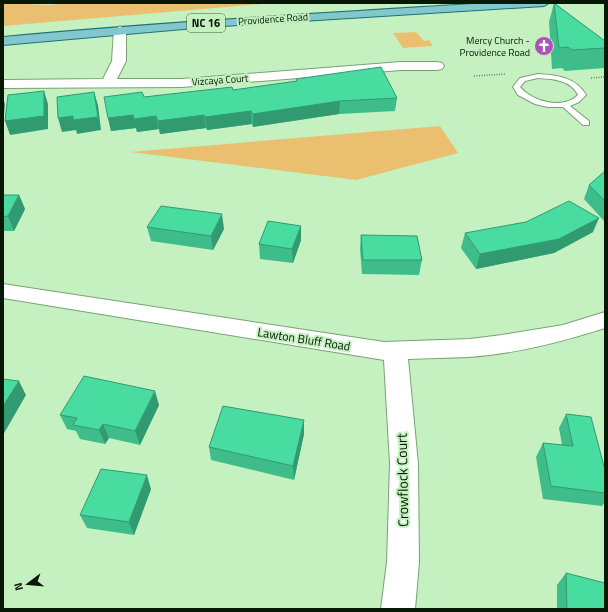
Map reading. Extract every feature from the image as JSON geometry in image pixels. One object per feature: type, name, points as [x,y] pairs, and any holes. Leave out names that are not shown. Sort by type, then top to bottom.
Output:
[{"type":"main road","name":"Providence Road","points":[[23,28],[171,15],[382,3]]},
{"type":"main road","name":"Providence Road","points":[[3,41],[120,30],[544,3]]},
{"type":"street","points":[[108,83],[119,60],[120,30]]},
{"type":"street","name":"Vizcaya Court","points":[[3,84],[182,83],[401,66],[436,66]]},
{"type":"street","name":"Lawton Bluff Road","points":[[3,291],[384,351],[502,344],[563,333],[605,320]]},
{"type":"street","name":"Crowflock Court","points":[[395,351],[404,464],[403,562],[398,609]]},
{"type":"lane","points":[[565,105],[579,100],[582,95],[580,91],[568,82],[538,76],[522,79],[517,83],[516,87],[519,92],[533,100],[543,103],[565,105],[586,123]]},
{"type":"path","points":[[474,76],[510,74]]},
{"type":"shaded area","points":[[3,3],[50,5],[67,3],[274,3],[3,26]]},
{"type":"shaded area","points":[[416,32],[424,41],[429,40],[433,46],[403,48],[393,33]]},
{"type":"shaded area","points":[[440,126],[458,153],[356,180],[130,152]]},
{"type":"building","points":[[554,3],[605,41],[605,48],[572,50],[568,47],[559,48]]},
{"type":"building","points":[[381,67],[397,98],[340,101],[253,114],[251,111],[158,121],[156,116],[134,119],[133,115],[108,118],[104,97],[142,92],[144,97],[232,87],[233,90]]},
{"type":"building","points":[[44,91],[44,116],[5,121],[8,95]]},
{"type":"building","points":[[94,92],[98,117],[73,120],[73,116],[58,118],[57,97]]},
{"type":"building","points":[[605,171],[605,201],[589,185]]},
{"type":"building","points":[[3,195],[19,195],[8,216],[3,217]]},
{"type":"building","points":[[569,201],[599,218],[559,239],[480,254],[465,233],[526,222]]},
{"type":"building","points":[[161,206],[222,214],[211,236],[147,227]]},
{"type":"building","points":[[268,221],[301,226],[292,249],[259,244]]},
{"type":"building","points":[[361,235],[417,236],[422,260],[363,260]]},
{"type":"building","points":[[84,376],[155,391],[135,431],[103,424],[99,430],[73,425],[77,418],[60,415]]},
{"type":"building","points":[[3,379],[19,381],[3,406]]},
{"type":"building","points":[[223,406],[304,420],[293,466],[209,447]]},
{"type":"building","points":[[566,414],[591,417],[605,470],[605,493],[551,486],[543,443],[573,446]]},
{"type":"building","points":[[101,469],[147,475],[129,522],[80,515]]},
{"type":"building","points":[[566,573],[605,583],[605,609],[567,609]]},
{"type":"place","name":"Mercy Church - Providence Road","points":[[544,46]]}]
